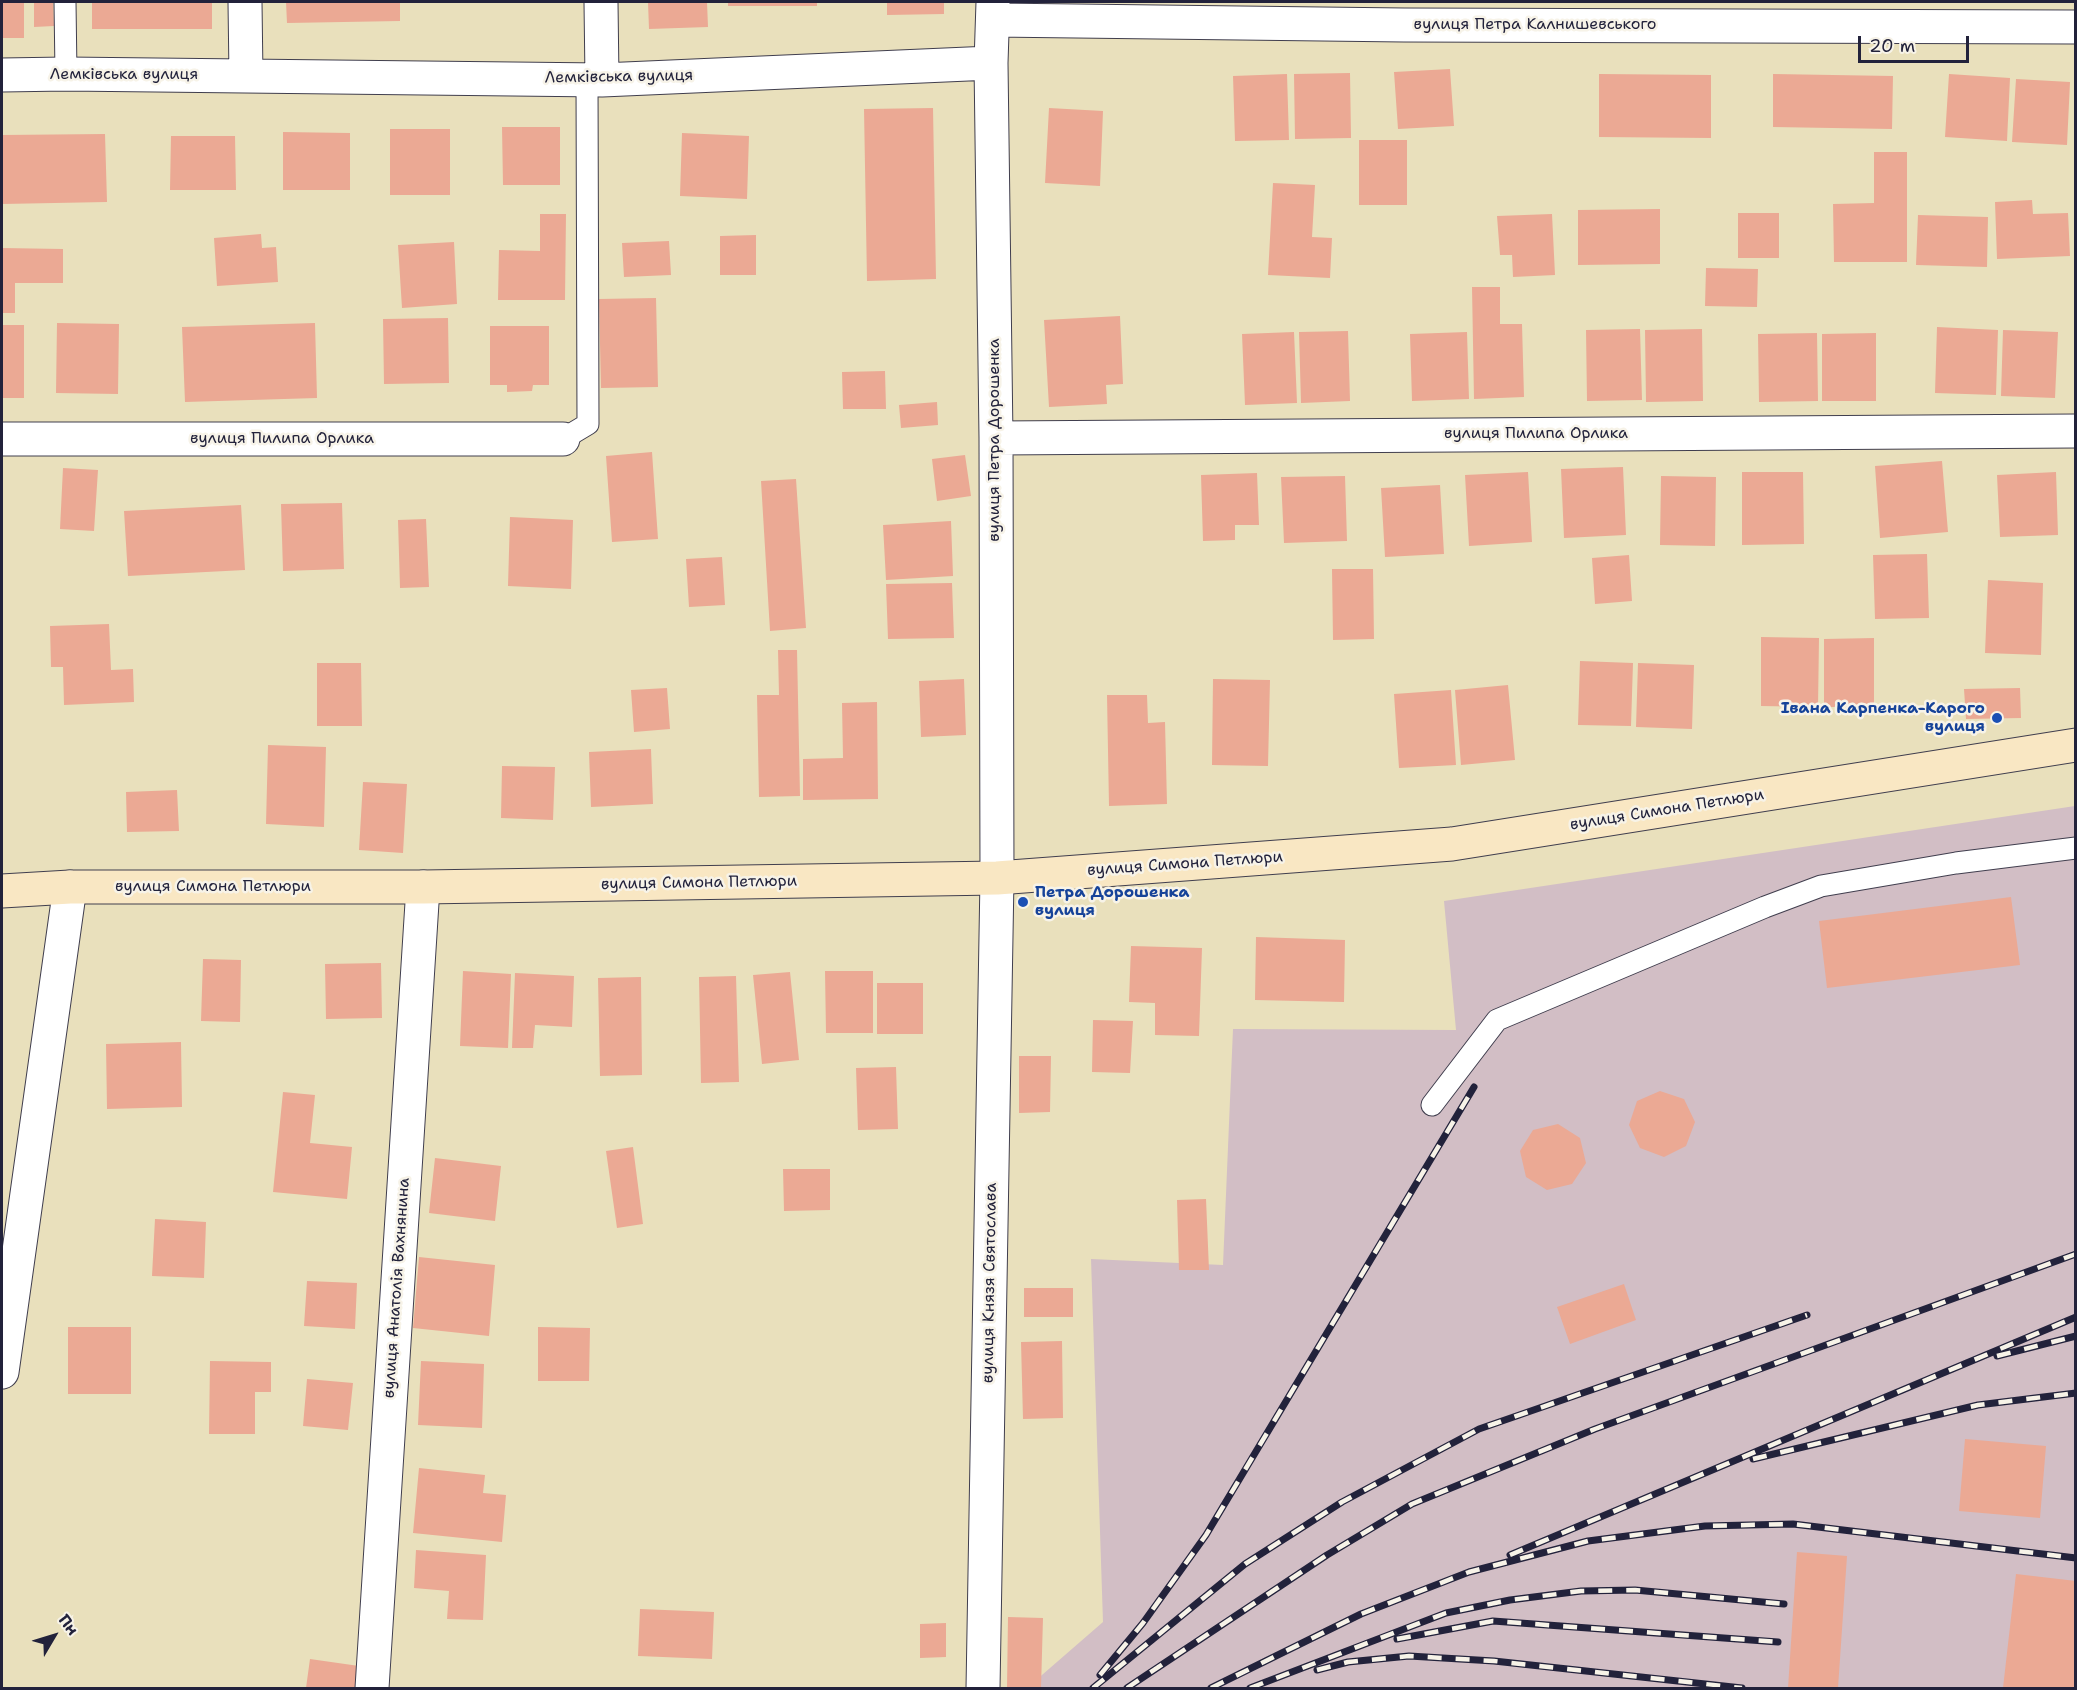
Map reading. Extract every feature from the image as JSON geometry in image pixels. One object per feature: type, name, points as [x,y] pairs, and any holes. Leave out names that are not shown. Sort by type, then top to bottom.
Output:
[{"type":"main road","name":"вулиця Симона Петлюри","points":[[2,891],[70,887],[423,887],[997,878],[1452,844],[2076,745]]},
{"type":"street","points":[[245,2],[246,76]]},
{"type":"street","points":[[595,80],[601,2]]},
{"type":"street","name":"вулиця Петра Калнишевського","points":[[993,11],[1404,13],[2076,27]]},
{"type":"street","name":"вулиця Петра Дорошенка","points":[[993,11],[991,63],[996,438],[997,878]]},
{"type":"street","name":"Лемківська вулиця","points":[[2,75],[595,80],[991,63]]},
{"type":"street","name":"вулиця Пилипа Орлика","points":[[996,438],[2076,430]]},
{"type":"street","name":"вулиця Пилипа Орлика","points":[[2,439],[563,439]]},
{"type":"street","name":"вулиця Князя Святослава","points":[[983,1689],[997,878]]},
{"type":"street","points":[[2,1372],[70,887]]},
{"type":"street","name":"вулиця Анатолія Вахнянина","points":[[372,1689],[423,887]]},
{"type":"lane","points":[[65,2],[66,74]]},
{"type":"lane","points":[[563,439],[588,424],[595,80]]},
{"type":"lane","points":[[1432,1105],[1497,1020],[1765,907],[1821,886],[1956,863],[2076,848]]},
{"type":"shaded area","points":[[2075,806],[2075,1688],[1027,1688],[1103,1622],[1091,1259],[1223,1265],[1233,1029],[1456,1030],[1444,901]]},
{"type":"building","points":[[2,2],[24,2],[24,38],[2,38]]},
{"type":"building","points":[[34,2],[53,2],[54,26],[34,27]]},
{"type":"building","points":[[92,2],[212,2],[212,29],[92,29]]},
{"type":"building","points":[[286,2],[400,2],[400,21],[287,23]]},
{"type":"building","points":[[648,2],[707,2],[708,27],[649,29]]},
{"type":"building","points":[[728,2],[817,2],[817,6],[728,6]]},
{"type":"building","points":[[887,2],[944,2],[944,14],[887,15]]},
{"type":"building","points":[[1450,69],[1454,126],[1398,129],[1394,72]]},
{"type":"building","points":[[1350,73],[1351,138],[1295,139],[1294,74]]},
{"type":"building","points":[[1287,74],[1289,140],[1235,141],[1233,76]]},
{"type":"building","points":[[1599,74],[1711,75],[1711,138],[1599,137]]},
{"type":"building","points":[[1773,74],[1893,76],[1892,129],[1773,127]]},
{"type":"building","points":[[1949,74],[2010,78],[2007,141],[1945,137]]},
{"type":"building","points":[[2016,79],[2070,82],[2067,145],[2012,142]]},
{"type":"building","points":[[933,108],[936,279],[867,281],[864,109]]},
{"type":"building","points":[[1049,108],[1103,111],[1100,186],[1045,183]]},
{"type":"building","points":[[502,127],[560,127],[560,185],[503,185]]},
{"type":"building","points":[[390,129],[450,129],[450,195],[390,195]]},
{"type":"building","points":[[283,132],[350,133],[350,190],[283,190]]},
{"type":"building","points":[[682,133],[749,136],[747,199],[680,196]]},
{"type":"building","points":[[105,134],[107,202],[2,204],[2,135]]},
{"type":"building","points":[[171,136],[235,136],[236,190],[170,190]]},
{"type":"building","points":[[1359,140],[1407,140],[1407,205],[1359,205]]},
{"type":"building","points":[[1874,152],[1907,152],[1907,262],[1834,262],[1833,204],[1874,203]]},
{"type":"building","points":[[1273,183],[1315,185],[1312,237],[1332,238],[1330,278],[1268,275]]},
{"type":"building","points":[[2032,200],[2033,214],[2068,213],[2070,256],[1997,259],[1995,202]]},
{"type":"building","points":[[1660,209],[1660,264],[1578,265],[1578,210]]},
{"type":"building","points":[[1738,213],[1779,213],[1779,258],[1738,258]]},
{"type":"building","points":[[540,214],[566,214],[565,300],[498,300],[499,250],[540,251]]},
{"type":"building","points":[[1552,214],[1555,275],[1513,277],[1512,255],[1500,255],[1497,216]]},
{"type":"building","points":[[1918,215],[1988,217],[1987,267],[1916,265]]},
{"type":"building","points":[[261,234],[262,248],[276,247],[278,282],[217,286],[214,238]]},
{"type":"building","points":[[756,235],[756,275],[720,275],[720,236]]},
{"type":"building","points":[[669,241],[671,275],[624,277],[622,243]]},
{"type":"building","points":[[454,242],[457,304],[402,308],[398,245]]},
{"type":"building","points":[[2,248],[63,249],[63,283],[15,283],[15,313],[2,313]]},
{"type":"building","points":[[1706,268],[1758,269],[1757,307],[1705,306]]},
{"type":"building","points":[[1472,287],[1500,287],[1500,324],[1522,324],[1524,397],[1474,399]]},
{"type":"building","points":[[656,298],[658,387],[601,388],[599,299]]},
{"type":"building","points":[[1120,316],[1123,384],[1106,385],[1107,404],[1049,407],[1044,320]]},
{"type":"building","points":[[448,318],[449,383],[384,384],[383,319]]},
{"type":"building","points":[[57,323],[119,324],[118,394],[56,393]]},
{"type":"building","points":[[315,323],[317,398],[185,402],[182,327]]},
{"type":"building","points":[[2,325],[24,325],[24,398],[2,398]]},
{"type":"building","points":[[490,326],[549,326],[549,385],[533,385],[532,391],[507,392],[507,385],[490,385]]},
{"type":"building","points":[[1937,327],[1998,330],[1996,395],[1935,393]]},
{"type":"building","points":[[1640,329],[1642,400],[1587,401],[1586,330]]},
{"type":"building","points":[[1702,329],[1703,401],[1646,402],[1645,330]]},
{"type":"building","points":[[2003,330],[2058,332],[2055,398],[2001,396]]},
{"type":"building","points":[[1348,331],[1350,401],[1301,403],[1299,332]]},
{"type":"building","points":[[1294,332],[1297,403],[1245,405],[1242,334]]},
{"type":"building","points":[[1467,332],[1469,399],[1412,401],[1410,334]]},
{"type":"building","points":[[1817,333],[1818,401],[1759,402],[1758,334]]},
{"type":"building","points":[[1876,333],[1876,401],[1822,401],[1822,334]]},
{"type":"building","points":[[885,371],[886,409],[843,409],[842,372]]},
{"type":"building","points":[[937,402],[938,425],[901,428],[899,405]]},
{"type":"building","points":[[652,452],[658,539],[612,542],[606,456]]},
{"type":"building","points":[[965,455],[971,496],[937,501],[932,459]]},
{"type":"building","points":[[1942,461],[1948,532],[1880,538],[1875,466]]},
{"type":"building","points":[[1623,467],[1626,535],[1564,538],[1561,469]]},
{"type":"building","points":[[63,468],[98,470],[94,531],[60,529]]},
{"type":"building","points":[[1528,472],[1532,542],[1469,546],[1465,475]]},
{"type":"building","points":[[1742,472],[1803,472],[1804,544],[1742,545]]},
{"type":"building","points":[[2056,472],[2058,535],[2000,537],[1997,475]]},
{"type":"building","points":[[1257,473],[1259,525],[1235,525],[1235,540],[1203,541],[1201,475]]},
{"type":"building","points":[[1345,476],[1347,541],[1284,543],[1281,477]]},
{"type":"building","points":[[1661,476],[1716,477],[1715,546],[1660,545]]},
{"type":"building","points":[[796,479],[806,628],[770,631],[761,481]]},
{"type":"building","points":[[1440,485],[1444,554],[1385,557],[1381,488]]},
{"type":"building","points":[[342,503],[344,569],[283,571],[281,504]]},
{"type":"building","points":[[241,505],[245,570],[128,576],[124,511]]},
{"type":"building","points":[[510,517],[573,520],[571,589],[508,586]]},
{"type":"building","points":[[426,519],[429,587],[400,588],[398,520]]},
{"type":"building","points":[[951,521],[953,576],[886,580],[883,525]]},
{"type":"building","points":[[1927,554],[1929,618],[1875,619],[1873,555]]},
{"type":"building","points":[[1629,555],[1632,601],[1595,604],[1592,558]]},
{"type":"building","points":[[722,557],[725,605],[689,607],[686,559]]},
{"type":"building","points":[[1332,569],[1373,569],[1374,639],[1333,640]]},
{"type":"building","points":[[1988,580],[2043,583],[2041,655],[1985,653]]},
{"type":"building","points":[[952,583],[954,638],[888,639],[886,584]]},
{"type":"building","points":[[109,624],[111,670],[133,669],[134,702],[64,705],[63,667],[51,667],[50,626]]},
{"type":"building","points":[[1761,637],[1819,638],[1818,707],[1761,706]]},
{"type":"building","points":[[1874,638],[1874,707],[1824,707],[1824,639]]},
{"type":"building","points":[[778,650],[797,650],[800,796],[759,797],[757,695],[779,695]]},
{"type":"building","points":[[1580,661],[1633,663],[1631,726],[1578,725]]},
{"type":"building","points":[[317,663],[361,663],[362,726],[317,726]]},
{"type":"building","points":[[1638,663],[1694,665],[1692,729],[1636,727]]},
{"type":"building","points":[[964,679],[966,735],[921,737],[919,681]]},
{"type":"building","points":[[1213,679],[1270,680],[1268,766],[1212,765]]},
{"type":"building","points":[[1508,685],[1515,760],[1461,765],[1455,690]]},
{"type":"building","points":[[667,688],[670,729],[634,732],[631,690]]},
{"type":"building","points":[[2020,688],[2021,718],[1966,719],[1964,689]]},
{"type":"building","points":[[1451,690],[1456,765],[1399,768],[1394,694]]},
{"type":"building","points":[[1107,695],[1147,695],[1148,723],[1165,722],[1167,804],[1109,806]]},
{"type":"building","points":[[877,702],[878,799],[803,800],[803,759],[843,758],[842,703]]},
{"type":"building","points":[[268,745],[326,747],[324,827],[266,824]]},
{"type":"building","points":[[651,749],[653,804],[591,807],[589,752]]},
{"type":"building","points":[[502,766],[555,767],[553,820],[501,818]]},
{"type":"building","points":[[363,782],[407,784],[403,853],[359,850]]},
{"type":"building","points":[[177,790],[179,831],[127,832],[126,792]]},
{"type":"building","points":[[2011,897],[2020,965],[1827,988],[1819,921]]},
{"type":"building","points":[[1256,937],[1345,940],[1344,1002],[1255,1000]]},
{"type":"building","points":[[1131,946],[1202,948],[1199,1036],[1155,1035],[1155,1003],[1129,1002]]},
{"type":"building","points":[[203,959],[241,960],[240,1022],[201,1021]]},
{"type":"building","points":[[381,963],[382,1018],[326,1019],[325,964]]},
{"type":"building","points":[[463,971],[511,974],[508,1048],[460,1046]]},
{"type":"building","points":[[825,971],[873,971],[873,1033],[826,1033]]},
{"type":"building","points":[[790,972],[799,1060],[762,1064],[753,975]]},
{"type":"building","points":[[515,973],[574,976],[572,1027],[535,1025],[533,1048],[512,1048]]},
{"type":"building","points":[[736,976],[739,1082],[701,1083],[699,977]]},
{"type":"building","points":[[641,977],[642,1075],[600,1076],[598,978]]},
{"type":"building","points":[[877,983],[923,983],[923,1034],[877,1034]]},
{"type":"building","points":[[1093,1020],[1133,1021],[1130,1073],[1092,1072]]},
{"type":"building","points":[[181,1042],[182,1107],[107,1109],[106,1044]]},
{"type":"building","points":[[1019,1056],[1051,1056],[1050,1112],[1019,1113]]},
{"type":"building","points":[[896,1067],[898,1129],[858,1130],[856,1068]]},
{"type":"building","points":[[1660,1091],[1684,1099],[1695,1122],[1686,1146],[1664,1157],[1640,1148],[1629,1125],[1637,1101]]},
{"type":"building","points":[[283,1092],[315,1095],[310,1143],[352,1147],[347,1199],[273,1192]]},
{"type":"building","points":[[1558,1124],[1580,1138],[1586,1163],[1572,1184],[1547,1190],[1526,1177],[1520,1151],[1533,1130]]},
{"type":"building","points":[[633,1147],[643,1224],[617,1228],[606,1151]]},
{"type":"building","points":[[435,1158],[501,1166],[495,1221],[429,1213]]},
{"type":"building","points":[[783,1169],[830,1169],[830,1210],[784,1211]]},
{"type":"building","points":[[1206,1199],[1209,1270],[1179,1270],[1177,1200]]},
{"type":"building","points":[[155,1219],[206,1222],[204,1278],[152,1276]]},
{"type":"building","points":[[419,1257],[495,1265],[489,1336],[413,1328]]},
{"type":"building","points":[[307,1281],[357,1283],[355,1329],[304,1326]]},
{"type":"building","points":[[1624,1284],[1636,1320],[1570,1344],[1557,1307]]},
{"type":"building","points":[[1024,1288],[1073,1288],[1073,1317],[1024,1317]]},
{"type":"building","points":[[68,1327],[131,1327],[131,1394],[68,1394]]},
{"type":"building","points":[[538,1327],[590,1328],[589,1381],[538,1381]]},
{"type":"building","points":[[1062,1341],[1063,1418],[1023,1419],[1021,1342]]},
{"type":"building","points":[[210,1361],[271,1362],[271,1392],[255,1392],[255,1434],[209,1434]]},
{"type":"building","points":[[421,1361],[484,1364],[482,1428],[418,1425]]},
{"type":"building","points":[[307,1379],[353,1383],[348,1430],[303,1426]]},
{"type":"building","points":[[1965,1439],[2046,1446],[2040,1518],[1959,1511]]},
{"type":"building","points":[[419,1468],[485,1475],[483,1493],[506,1495],[502,1542],[413,1533]]},
{"type":"building","points":[[416,1550],[486,1555],[483,1620],[447,1619],[449,1591],[414,1588]]},
{"type":"building","points":[[1797,1552],[1847,1556],[1838,1688],[1788,1688]]},
{"type":"building","points":[[2016,1574],[2076,1581],[2076,1688],[2003,1688]]},
{"type":"building","points":[[640,1609],[714,1612],[712,1659],[638,1656]]},
{"type":"building","points":[[1008,1617],[1043,1618],[1041,1688],[1007,1688]]},
{"type":"building","points":[[946,1623],[946,1657],[920,1658],[920,1624]]},
{"type":"building","points":[[310,1659],[359,1666],[356,1688],[306,1688]]},
{"type":"railway","points":[[1100,1675],[1143,1623],[1206,1535],[1474,1087]]},
{"type":"railway","points":[[1127,1688],[1327,1555],[1412,1504],[1595,1429],[2076,1254]]},
{"type":"railway","points":[[1093,1688],[1245,1564],[1342,1502],[1479,1429],[1807,1315]]},
{"type":"railway","points":[[1510,1555],[2076,1317]]},
{"type":"railway","points":[[1997,1356],[2076,1336]]},
{"type":"railway","points":[[1753,1459],[1978,1405],[2076,1393]]},
{"type":"railway","points":[[1211,1688],[1361,1614],[1469,1572],[1588,1541],[1705,1526],[1793,1524],[2076,1558]]},
{"type":"railway","points":[[1250,1688],[1446,1613],[1510,1600],[1581,1591],[1635,1590],[1784,1604]]},
{"type":"railway","points":[[1397,1639],[1493,1621],[1778,1642]]},
{"type":"railway","points":[[1317,1670],[1348,1662],[1409,1656],[1494,1661],[1742,1688]]},
{"type":"place","name":"Івана Карпенка-Карого вулиця","points":[[1997,718]]},
{"type":"place","name":"Петра Дорошенка вулиця","points":[[1023,902]]}]
